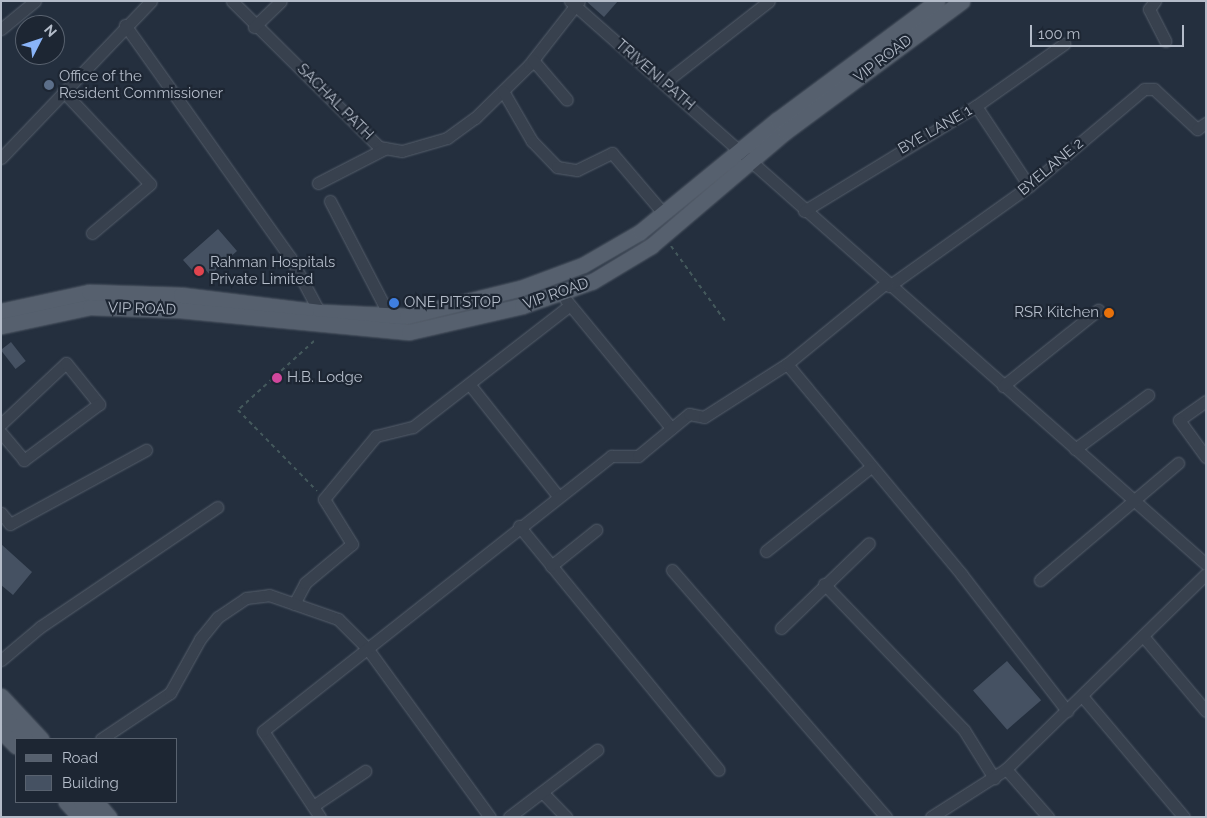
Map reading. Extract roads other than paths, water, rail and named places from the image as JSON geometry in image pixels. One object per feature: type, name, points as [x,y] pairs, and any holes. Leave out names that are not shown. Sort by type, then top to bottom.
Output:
[{"type":"main road","name":"VIP ROAD","points":[[1,311],[89,292],[181,295],[320,312],[407,316],[521,288],[583,265],[663,213],[740,149],[937,1]]},
{"type":"main road","name":"VIP ROAD","points":[[1,326],[90,307],[180,310],[327,328],[409,332],[522,306],[593,281],[651,246],[786,132],[962,1]]},
{"type":"main road","points":[[1,696],[40,738]]},
{"type":"main road","points":[[1,714],[24,738]]},
{"type":"main road","points":[[1,731],[15,745]]},
{"type":"main road","points":[[69,803],[109,817]]},
{"type":"street","points":[[1,29],[35,1]]},
{"type":"street","points":[[1,158],[125,25],[151,1]]},
{"type":"street","name":"SACHAL PATH","points":[[232,1],[254,27],[316,80],[379,147],[402,151],[447,138],[503,91],[533,60],[575,3]]},
{"type":"street","points":[[254,27],[281,1]]},
{"type":"street","points":[[664,82],[769,1]]},
{"type":"street","points":[[1155,1],[1149,9],[1165,41]]},
{"type":"street","name":"TRIVENI PATH","points":[[575,3],[740,149],[750,164],[1206,564]]},
{"type":"street","points":[[125,25],[290,257],[327,328]]},
{"type":"street","name":"BYE LANE 1","points":[[804,211],[976,106],[1064,44]]},
{"type":"street","points":[[533,60],[567,100]]},
{"type":"street","name":"BYELANE 2","points":[[313,806],[263,731],[519,526],[611,456],[638,456],[689,414],[704,417],[787,364],[888,285],[1029,186],[1144,89],[1154,89],[1202,126],[1206,138]]},
{"type":"street","points":[[63,91],[150,184],[92,233]]},
{"type":"street","points":[[503,91],[532,141],[557,168],[577,170],[612,153],[663,213]]},
{"type":"street","points":[[976,106],[1029,186]]},
{"type":"street","points":[[318,183],[386,148]]},
{"type":"street","points":[[330,201],[389,315]]},
{"type":"street","points":[[561,292],[569,306],[671,428]]},
{"type":"street","points":[[294,604],[305,583],[352,544],[324,498],[376,436],[413,428],[569,306]]},
{"type":"street","points":[[1003,386],[1098,310]]},
{"type":"street","points":[[1,424],[66,363],[99,404],[24,460],[1,433]]},
{"type":"street","points":[[787,364],[1067,711]]},
{"type":"street","points":[[470,385],[558,496]]},
{"type":"street","points":[[1075,449],[1148,395]]},
{"type":"street","points":[[1205,455],[1180,420],[1206,401]]},
{"type":"street","points":[[1,513],[10,524],[146,450]]},
{"type":"street","points":[[1040,580],[1131,499],[1178,464]]},
{"type":"street","points":[[766,551],[871,467]]},
{"type":"street","points":[[1,660],[40,627],[217,507]]},
{"type":"street","points":[[519,526],[719,770]]},
{"type":"street","points":[[551,566],[596,530]]},
{"type":"street","points":[[781,628],[824,584],[869,543]]},
{"type":"street","points":[[672,570],[886,817]]},
{"type":"street","points":[[931,817],[1006,770],[1205,577]]},
{"type":"street","points":[[824,584],[964,730],[994,778]]},
{"type":"street","points":[[102,738],[170,693],[200,639],[218,617],[246,598],[269,595],[338,619],[367,648],[490,817]]},
{"type":"street","points":[[1143,636],[1206,711]]},
{"type":"street","points":[[1082,696],[1184,817]]},
{"type":"street","points":[[510,817],[597,750]]},
{"type":"street","points":[[1006,770],[1048,817]]},
{"type":"street","points":[[320,817],[313,806],[364,771]]},
{"type":"street","points":[[542,792],[566,817]]},
{"type":"place","name":"Office of the Resident Commissioner","points":[[49,85]]},
{"type":"place","name":"Rahman Hospitals Private Limited","points":[[199,271]]},
{"type":"place","name":"ONE PITSTOP","points":[[394,303]]},
{"type":"place","name":"RSR Kitchen","points":[[1109,313]]},
{"type":"place","name":"H.B. Lodge","points":[[277,378]]}]
